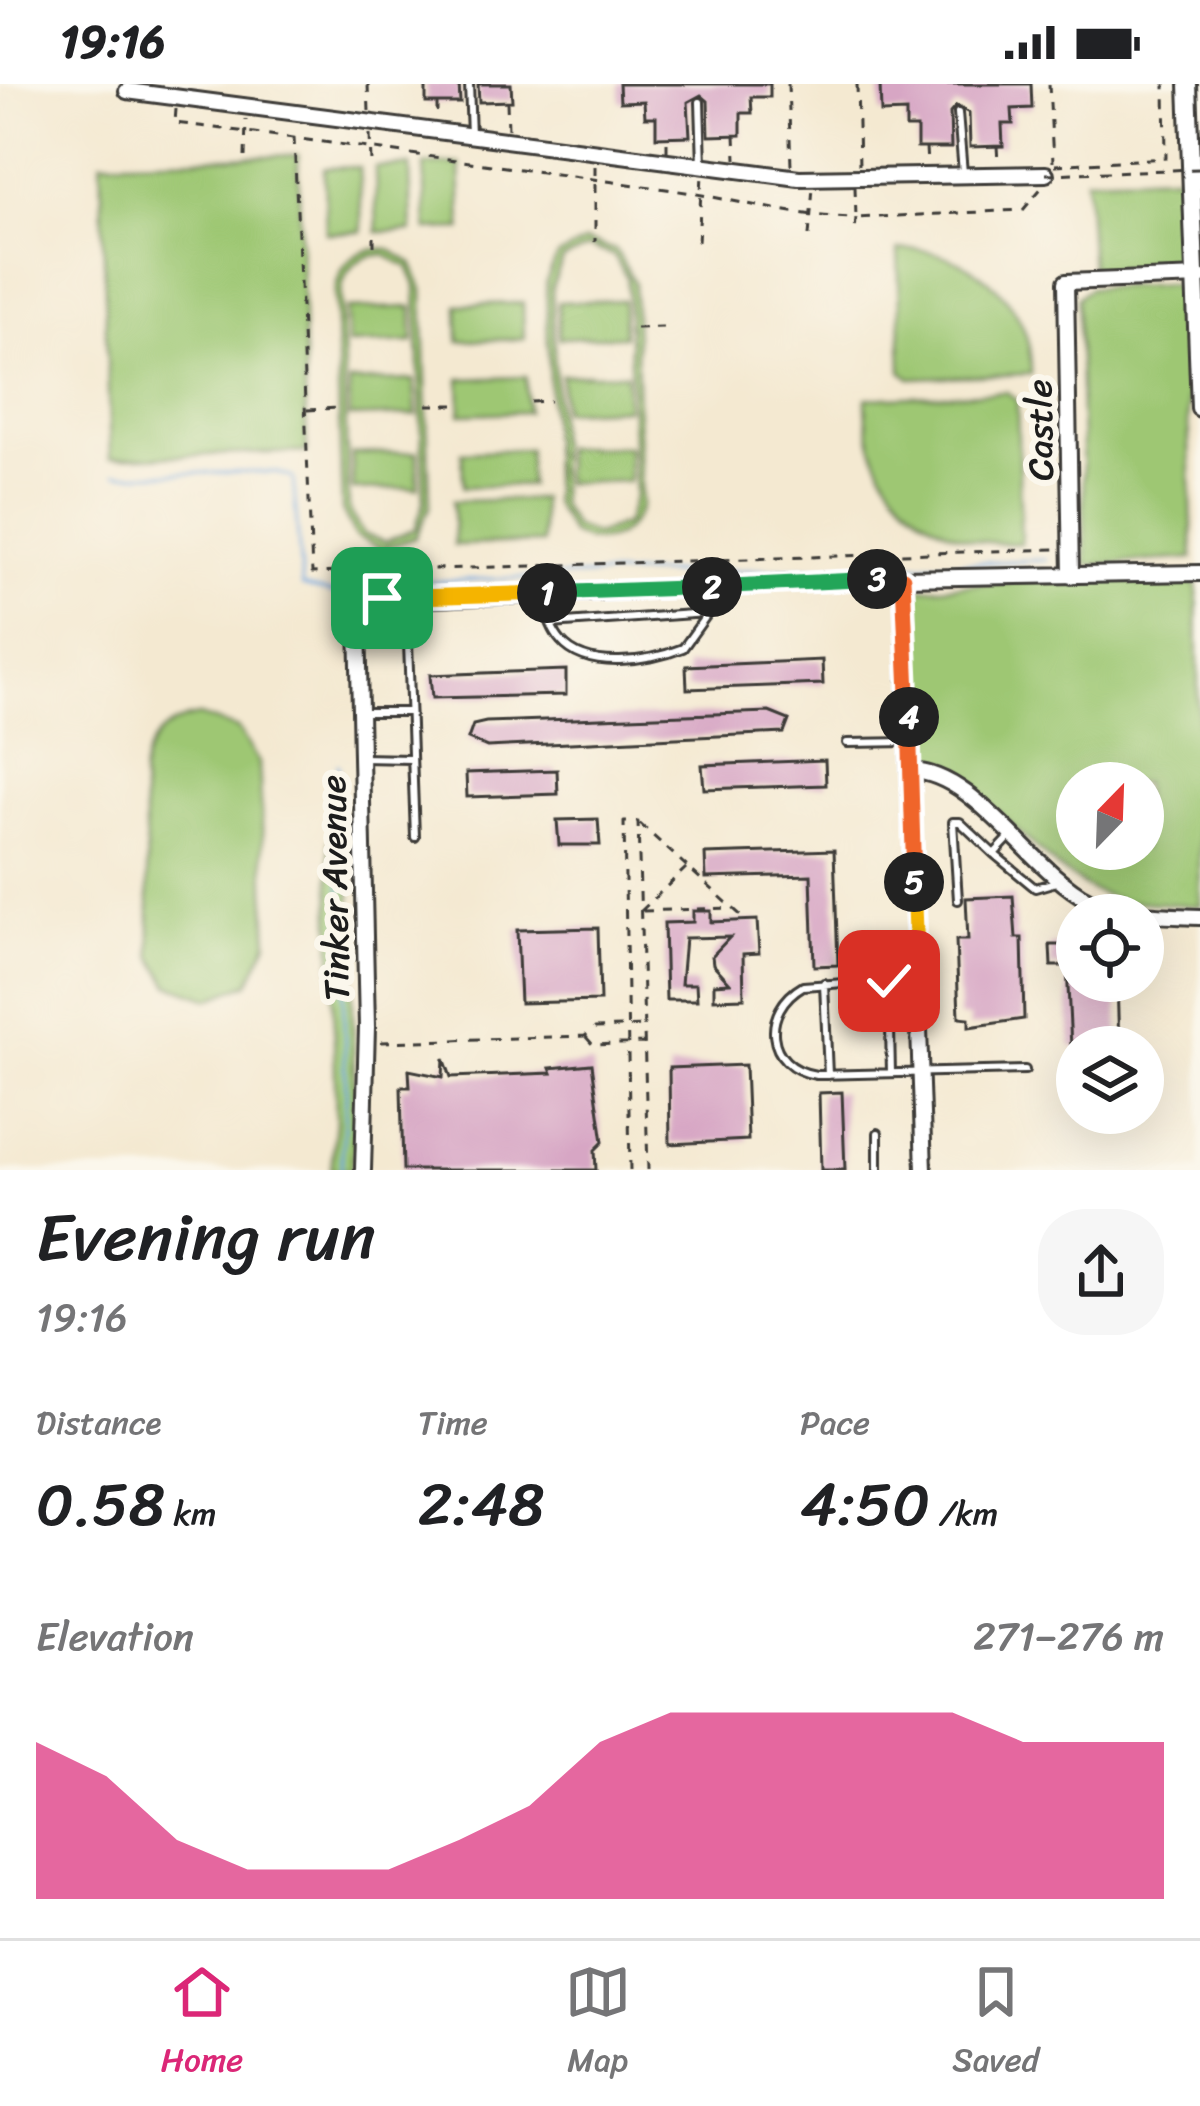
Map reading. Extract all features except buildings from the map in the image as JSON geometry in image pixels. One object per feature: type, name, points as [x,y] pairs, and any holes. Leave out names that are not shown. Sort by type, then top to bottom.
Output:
[{"type":"street","points":[[1192,88],[1200,408]]},
{"type":"street","points":[[127,92],[814,179],[1047,171]]},
{"type":"street","name":"Castle","points":[[1071,576],[1066,282],[1198,277]]},
{"type":"street","points":[[539,593],[903,578],[1200,573]]},
{"type":"street","points":[[903,578],[924,1170]]},
{"type":"street","name":"Tinker Avenue","points":[[363,1170],[367,1043],[358,621],[364,607],[382,598],[539,593]]},
{"type":"street","points":[[911,771],[946,776],[1059,881],[1106,908],[1200,917]]},
{"type":"lane","points":[[469,84],[471,134]]},
{"type":"lane","points":[[700,101],[702,167]]},
{"type":"lane","points":[[958,113],[963,176]]},
{"type":"lane","points":[[539,593],[566,647],[582,656],[647,658],[683,648],[706,613],[713,587]]},
{"type":"lane","points":[[551,624],[706,613]]},
{"type":"lane","points":[[407,643],[415,837]]},
{"type":"lane","points":[[360,712],[409,712]]},
{"type":"lane","points":[[847,743],[910,742]]},
{"type":"lane","points":[[361,758],[411,760]]},
{"type":"lane","points":[[958,900],[953,822],[960,822],[1035,888],[1059,881]]},
{"type":"lane","points":[[994,854],[1010,836]]},
{"type":"lane","points":[[918,978],[824,983],[788,995],[772,1028],[778,1051],[790,1066],[828,1075],[1025,1070]]},
{"type":"lane","points":[[889,981],[891,1073]]},
{"type":"lane","points":[[824,983],[828,1075]]},
{"type":"lane","points":[[878,1133],[878,1170]]},
{"type":"path","points":[[788,84],[791,168]]},
{"type":"path","points":[[856,234],[857,84]]},
{"type":"path","points":[[176,97],[175,123],[701,194],[810,217],[856,218],[1023,210],[1041,194],[1047,171],[1049,84]]},
{"type":"path","points":[[1047,171],[1166,158],[1165,84]]},
{"type":"path","points":[[245,157],[246,106]]},
{"type":"path","points":[[294,137],[312,573],[1056,549]]},
{"type":"path","points":[[371,146],[371,163]]},
{"type":"path","points":[[997,146],[998,167]]},
{"type":"path","points":[[926,148],[928,169]]},
{"type":"path","points":[[594,152],[595,242]]},
{"type":"path","points":[[698,242],[702,167]]},
{"type":"path","points":[[1047,171],[1200,169]]},
{"type":"path","points":[[808,236],[814,179]]},
{"type":"path","points":[[374,237],[374,248]]},
{"type":"path","points":[[636,328],[664,327]]},
{"type":"path","points":[[531,402],[550,401]]},
{"type":"path","points":[[428,405],[457,405]]},
{"type":"path","points":[[305,410],[338,408]]},
{"type":"path","points":[[630,1170],[624,822],[638,822],[746,920]]},
{"type":"path","points":[[638,822],[648,1170]]},
{"type":"path","points":[[641,910],[687,866]]},
{"type":"path","points":[[641,910],[733,908]]},
{"type":"path","points":[[367,1043],[585,1036],[595,1028],[644,1025]]},
{"type":"path","points":[[585,1036],[593,1045],[645,1043]]},
{"type":"green space","points":[[298,155],[307,452],[110,458],[101,161]]},
{"type":"green space","points":[[460,164],[462,229],[427,230],[424,165]]},
{"type":"green space","points":[[410,166],[412,231],[377,232],[375,167]]},
{"type":"green space","points":[[359,167],[362,232],[326,233],[324,168]]},
{"type":"green space","points":[[1179,175],[1181,267],[1091,271],[1086,178]]},
{"type":"green space","points":[[586,241],[616,250],[634,282],[641,506],[629,526],[603,540],[571,534],[553,503],[546,282],[557,256]],"holes":[[[589,247],[613,255],[627,278],[635,495],[626,523],[596,535],[574,527],[560,504],[552,287],[563,259]]]},
{"type":"green space","points":[[389,249],[412,263],[423,289],[430,506],[415,538],[382,549],[355,536],[342,510],[335,293],[352,259]],"holes":[[[384,255],[408,267],[416,285],[424,502],[415,529],[385,542],[363,534],[349,510],[341,294],[349,270],[367,257]]]},
{"type":"green space","points":[[915,249],[960,263],[998,289],[1023,327],[1031,374],[910,378],[902,371],[898,250]]},
{"type":"green space","points":[[1170,284],[1184,294],[1193,558],[1086,565],[1077,298],[1089,288]]},
{"type":"green space","points":[[623,300],[624,336],[559,338],[558,302]]},
{"type":"green space","points":[[523,303],[524,339],[459,341],[458,305]]},
{"type":"green space","points":[[412,307],[413,342],[348,344],[347,309]]},
{"type":"green space","points":[[626,373],[627,408],[562,411],[561,375]]},
{"type":"green space","points":[[526,377],[527,412],[461,414],[460,379]]},
{"type":"green space","points":[[414,380],[416,415],[350,417],[349,382]]},
{"type":"green space","points":[[1007,392],[1017,401],[1021,543],[960,536],[910,506],[877,459],[866,398]]},
{"type":"green space","points":[[628,446],[629,481],[564,483],[563,448]]},
{"type":"green space","points":[[528,449],[529,485],[463,487],[462,452]]},
{"type":"green space","points":[[417,452],[418,488],[353,490],[352,454]]},
{"type":"green space","points":[[541,499],[542,543],[454,545],[453,501]]},
{"type":"green space","points":[[1043,579],[1189,580],[1197,586],[1200,906],[1164,904],[1164,894],[1102,894],[1061,870],[1164,870],[1164,762],[1056,762],[1056,866],[955,772],[918,757],[913,589]]},
{"type":"green space","points":[[199,716],[238,729],[259,763],[268,942],[249,983],[210,999],[170,985],[152,956],[142,775],[159,735]]},
{"type":"green space","points":[[350,836],[355,1135],[351,1170],[331,1170],[336,1122],[329,841]]},
{"type":"waterway","points":[[116,474],[276,472],[293,478],[302,586],[334,594],[349,584],[1046,560]]},
{"type":"waterway","points":[[338,765],[346,1096],[341,1170]]},
{"type":"route","points":[[382,598],[903,578],[918,978],[889,981]]}]
